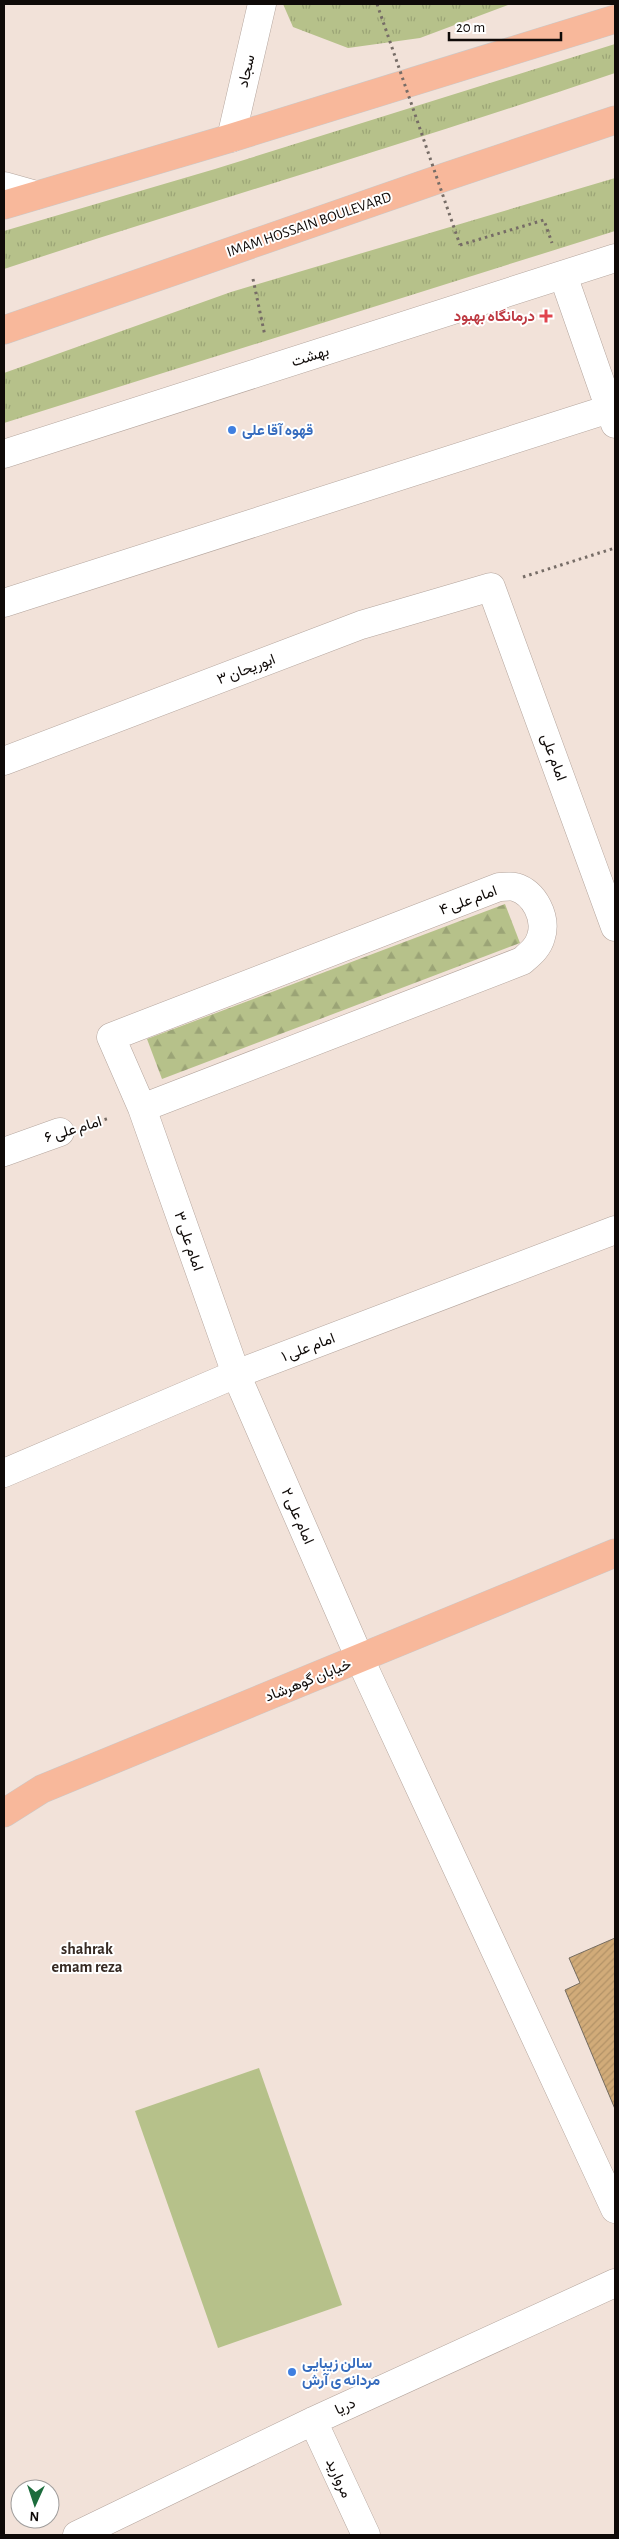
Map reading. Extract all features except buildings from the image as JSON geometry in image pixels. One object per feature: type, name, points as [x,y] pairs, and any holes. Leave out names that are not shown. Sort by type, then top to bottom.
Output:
[{"type":"main road","points":[[4,205],[231,138],[615,19]]},
{"type":"main road","name":"IMAM HOSSAIN BOULEVARD","points":[[4,330],[615,120]]},
{"type":"main road","name":"خیابان گوهرشاد","points":[[4,1813],[42,1789],[615,1553]]},
{"type":"street","name":"سجاد","points":[[231,138],[262,4]]},
{"type":"street","points":[[4,186],[36,195]]},
{"type":"street","name":"بهشت","points":[[4,454],[615,258]]},
{"type":"street","points":[[4,604],[614,413],[563,275]]},
{"type":"street","name":"ابوریحان ۳","points":[[4,759],[361,625],[491,587]]},
{"type":"street","name":"امام علی","points":[[491,587],[610,882],[615,927]]},
{"type":"street","name":"امام علی ۴","points":[[500,887],[514,887],[528,894],[538,907],[543,921],[542,937],[534,951],[522,961],[142,1108],[111,1036],[500,887]]},
{"type":"street","name":"امام علی ۳","points":[[142,1108],[236,1374]]},
{"type":"street","name":"امام علی ۶","points":[[4,1152],[60,1132]]},
{"type":"street","name":"امام علی ۱","points":[[4,1473],[236,1374],[615,1230]]},
{"type":"street","name":"امام علی ۲","points":[[236,1374],[360,1658],[615,2209]]},
{"type":"street","name":"دریا","points":[[77,2535],[312,2421],[615,2283]]},
{"type":"street","name":"مروارید","points":[[312,2421],[366,2535]]},
{"type":"path","points":[[377,4],[460,245],[544,220]]},
{"type":"path","points":[[246,246],[272,368]]},
{"type":"path","points":[[491,587],[615,548]]},
{"type":"path","name":"امام علی ۶","points":[[60,1132],[142,1108]]},
{"type":"green space","points":[[283,4],[511,4],[420,38],[348,48],[293,27]]},
{"type":"green space","points":[[615,44],[615,73],[4,269],[4,231],[215,169]]},
{"type":"green space","points":[[615,178],[615,231],[4,423],[4,373],[231,292]]},
{"type":"green space","points":[[505,904],[520,943],[162,1079],[147,1039]]},
{"type":"green space","points":[[259,2068],[342,2305],[218,2348],[135,2111]]},
{"type":"place","name":"درمانگاه بهبود","points":[[546,316]]},
{"type":"place","name":"قهوه آقا علی","points":[[232,430]]},
{"type":"place","name":"سالن زیبایی مردانه ی آرش","points":[[292,2372]]},
{"type":"district","name":"shahrak emam reza","points":[[87,1957]]}]
